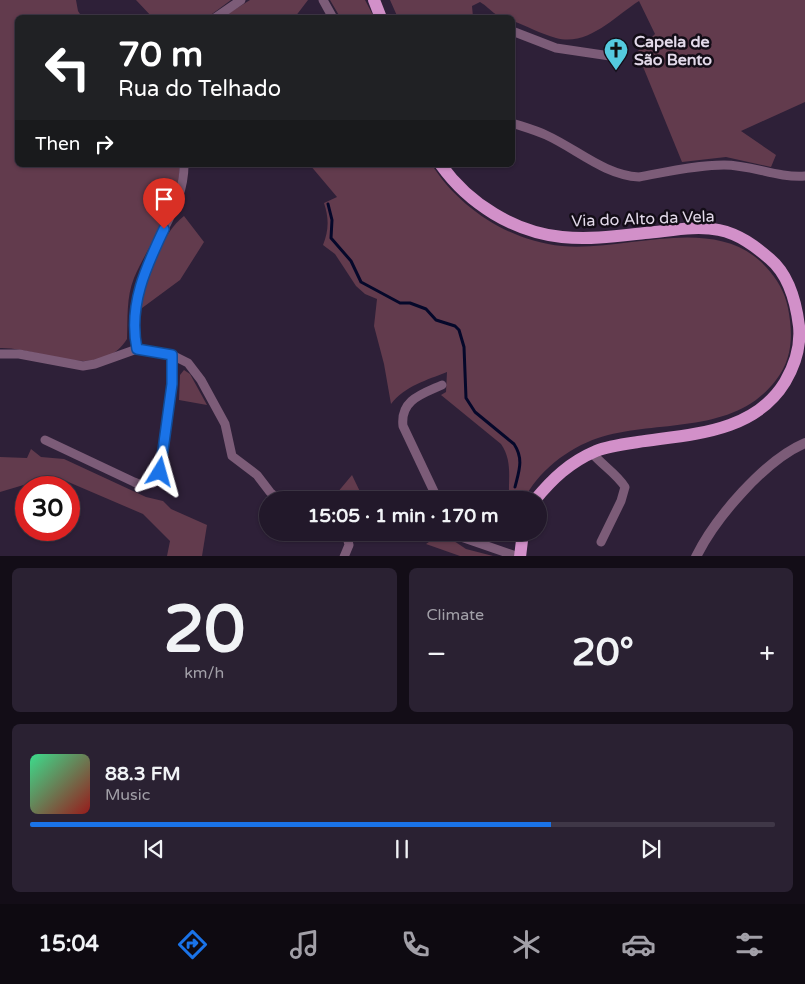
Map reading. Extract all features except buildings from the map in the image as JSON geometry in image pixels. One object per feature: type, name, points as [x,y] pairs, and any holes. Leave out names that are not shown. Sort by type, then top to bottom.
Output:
[{"type":"main road","points":[[374,0],[380,15]]},
{"type":"main road","name":"Via do Alto da Vela","points":[[442,167],[450,177],[485,208],[506,221],[545,235],[586,238],[684,229],[720,230],[734,234],[756,246],[775,263],[796,303],[800,336],[795,362],[780,391],[760,410],[737,423],[709,432],[625,444],[592,453],[577,461],[554,478],[543,491]]},
{"type":"main road","points":[[519,556],[522,541]]},
{"type":"street","points":[[219,15],[241,0]]},
{"type":"street","points":[[323,0],[331,15]]},
{"type":"street","points":[[515,32],[556,48],[610,56]]},
{"type":"street","points":[[515,124],[546,135],[607,169],[628,176],[639,177],[724,165],[765,171],[782,176],[805,176]]},
{"type":"street","points":[[137,349],[134,335],[135,305],[145,271],[182,190],[184,167]]},
{"type":"street","points":[[0,354],[19,354],[83,366],[95,364],[137,349],[172,355],[188,363],[201,380],[225,424],[232,456],[256,475],[269,491]]},
{"type":"street","points":[[45,440],[141,485],[153,483],[160,472],[172,384],[172,355]]},
{"type":"street","points":[[434,491],[403,426],[402,419],[406,406],[410,401],[442,385]]},
{"type":"street","points":[[696,556],[705,538],[774,460],[805,443]]},
{"type":"street","points":[[592,453],[602,465],[621,479],[625,487],[622,501],[601,542]]},
{"type":"street","points":[[344,556],[349,545],[348,541]]},
{"type":"street","points":[[473,541],[519,556]]},
{"type":"shaded area","points":[[0,0],[76,0],[81,15],[15,15],[15,167],[179,167],[179,179],[170,208],[131,286],[127,339],[115,352],[101,359],[85,361],[68,360],[16,349],[0,348]]},
{"type":"shaded area","points":[[136,0],[231,0],[211,15],[150,15]]},
{"type":"shaded area","points":[[250,0],[308,0],[297,15],[226,15]]},
{"type":"shaded area","points":[[330,0],[365,0],[373,15],[339,15]]},
{"type":"shaded area","points":[[390,0],[805,0],[805,102],[741,131],[776,155],[771,167],[726,157],[682,162],[637,52],[655,34],[639,1],[611,22],[590,34],[568,40],[550,36],[515,22],[515,15],[497,15],[480,2],[472,6],[473,15],[397,15]]},
{"type":"shaded area","points":[[312,167],[433,167],[443,181],[472,209],[505,230],[543,243],[562,246],[588,246],[670,238],[697,238],[722,241],[746,251],[766,267],[780,286],[790,318],[791,336],[786,363],[776,380],[759,398],[739,410],[717,418],[693,423],[621,432],[598,438],[576,448],[555,462],[537,480],[529,491],[509,491],[509,464],[501,444],[441,395],[446,392],[447,372],[410,388],[391,404],[384,364],[374,326],[377,299],[365,294],[356,286],[335,254],[323,245],[328,224],[324,203],[337,197]]},
{"type":"shaded area","points":[[184,216],[204,242],[180,280],[138,311],[149,273],[161,247],[175,224]]},
{"type":"shaded area","points":[[184,370],[190,374],[207,405],[179,400],[180,375]]},
{"type":"shaded area","points":[[31,449],[41,457],[64,459],[146,497],[163,501],[171,509],[207,525],[202,556],[167,556],[170,541],[143,514],[80,487],[80,476],[15,476],[15,488],[0,492],[0,457],[27,458]]},
{"type":"shaded area","points":[[352,475],[360,491],[339,491]]},
{"type":"shaded area","points":[[430,541],[454,541],[466,549],[493,556],[460,556],[426,544]]},
{"type":"waterway","points":[[328,204],[332,220],[331,238],[351,261],[361,282],[400,303],[410,303],[426,309],[436,320],[455,326],[459,330],[464,347],[466,398],[475,412],[514,444],[517,449],[520,465],[515,487]]},
{"type":"place","name":"Capela de São Bento","points":[[616,71]]},
{"type":"route","points":[[160,472],[172,384],[172,355],[137,349],[134,321],[139,288],[164,229]]}]
